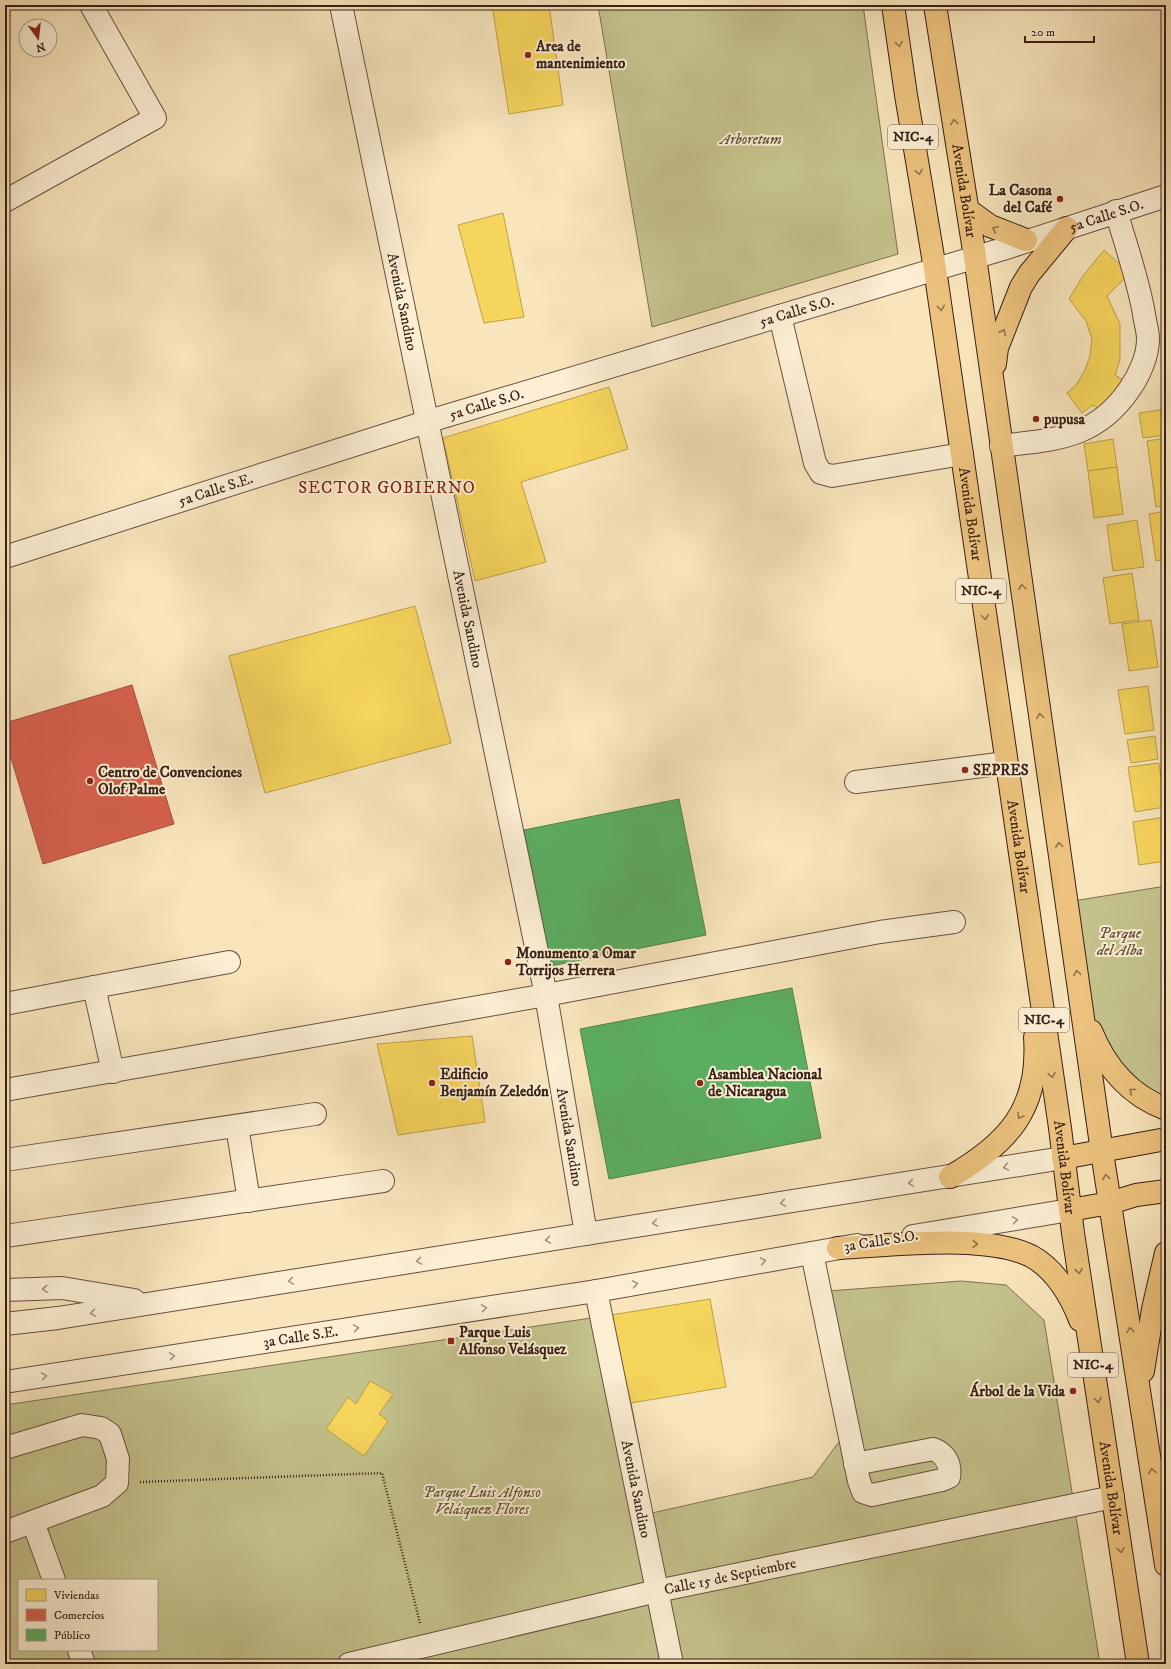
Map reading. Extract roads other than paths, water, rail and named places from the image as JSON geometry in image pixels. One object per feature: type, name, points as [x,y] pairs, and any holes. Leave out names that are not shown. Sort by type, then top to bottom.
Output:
[{"type":"highway","name":"Avenida Bolívar","points":[[893,5],[907,102],[935,269],[1070,1210],[1138,1664]]},
{"type":"highway","name":"Avenida Bolívar","points":[[935,5],[975,257],[1102,1152],[1166,1565]]},
{"type":"highway","points":[[968,210],[990,226],[1026,240]]},
{"type":"highway","points":[[992,383],[997,348],[1021,287],[1029,274],[1067,228]]},
{"type":"highway","points":[[950,1177],[979,1159],[1004,1137],[1020,1116],[1030,1094],[1036,1066],[1036,1049],[1028,912]]},
{"type":"highway","points":[[1082,1012],[1096,1045],[1114,1073],[1138,1096],[1166,1109]]},
{"type":"highway","points":[[1063,1158],[1166,1139]]},
{"type":"highway","name":"3a Calle S.O.","points":[[1070,1210],[1110,1203],[1136,1195],[1166,1191]]},
{"type":"highway","points":[[838,1248],[969,1244],[1008,1248],[1031,1256],[1046,1267],[1062,1286],[1077,1314],[1092,1355]]},
{"type":"highway","points":[[1140,1396],[1148,1331],[1158,1281],[1166,1253]]},
{"type":"street","points":[[5,200],[156,118],[91,5]]},
{"type":"street","name":"Avenida Sandino","points":[[341,5],[426,422],[546,995],[586,1234]]},
{"type":"street","name":"5a Calle S.O.","points":[[426,422],[975,257],[1166,196]]},
{"type":"street","points":[[1002,446],[1059,439],[1091,428],[1108,415],[1121,402],[1136,380],[1144,359],[1148,339],[1139,290],[1116,211]]},
{"type":"street","points":[[780,316],[815,463],[821,474],[832,476],[962,454]]},
{"type":"street","name":"5a Calle S.E.","points":[[5,557],[426,422]]},
{"type":"street","points":[[856,782],[1006,763]]},
{"type":"street","points":[[5,1090],[113,1072],[248,1046],[546,995],[880,932],[954,922]]},
{"type":"street","points":[[5,1004],[229,962]]},
{"type":"street","points":[[94,987],[113,1072]]},
{"type":"street","points":[[5,1160],[315,1114]]},
{"type":"street","points":[[237,1126],[249,1201]]},
{"type":"street","points":[[5,1328],[58,1318],[1063,1158]]},
{"type":"street","points":[[5,1236],[383,1182]]},
{"type":"street","name":"3a Calle S.O.","points":[[596,1291],[838,1248],[1070,1210]]},
{"type":"street","points":[[812,1253],[855,1464]]},
{"type":"street","points":[[5,1290],[62,1288],[153,1303]]},
{"type":"street","name":"Avenida Sandino","points":[[596,1291],[602,1314],[672,1664]]},
{"type":"street","name":"3a Calle S.E.","points":[[5,1382],[596,1291]]},
{"type":"street","points":[[5,1324],[58,1318]]},
{"type":"street","points":[[5,1448],[82,1425],[102,1428],[110,1434],[118,1459],[117,1483],[102,1496],[5,1532]]},
{"type":"street","name":"Calle 15 de Septiembre","points":[[349,1664],[657,1591],[1113,1497]]},
{"type":"street","points":[[33,1522],[54,1579]]},
{"type":"street","points":[[79,1651],[84,1664]]},
{"type":"place","name":"Area de mantenimiento","points":[[528,55]]},
{"type":"place","name":"La Casona del Café","points":[[1060,199]]},
{"type":"place","name":"pupusa","points":[[1036,419]]},
{"type":"place","name":"SEPRES","points":[[965,770]]},
{"type":"place","name":"Centro de Convenciones Olof Palme","points":[[90,781]]},
{"type":"place","name":"Monumento a Omar Torrijos Herrera","points":[[508,962]]},
{"type":"place","name":"Edificio Benjamín Zeledón","points":[[432,1083]]},
{"type":"place","name":"Asamblea Nacional de Nicaragua","points":[[700,1083]]},
{"type":"place","name":"Parque Luis Alfonso Velásquez","points":[[451,1341]]},
{"type":"place","name":"Árbol de la Vida","points":[[1073,1391]]},
{"type":"district","name":"SECTOR GOBIERNO","points":[[387,488]]},
{"type":"park label","name":"Arboretum","points":[[751,139]]},
{"type":"park label","name":"Parque del Alba","points":[[1120,942]]},
{"type":"park label","name":"Parque Luis Alfonso Velásquez Flores","points":[[482,1500]]}]
